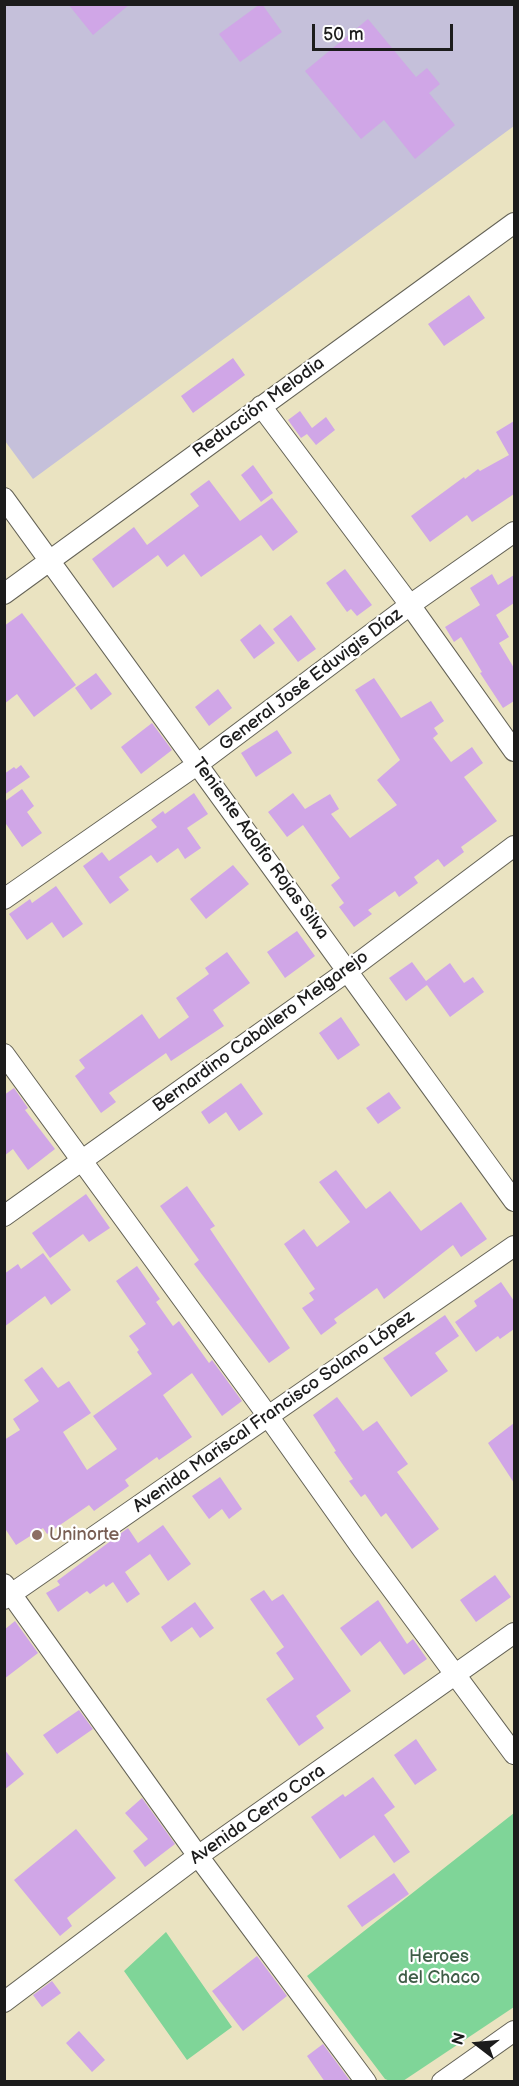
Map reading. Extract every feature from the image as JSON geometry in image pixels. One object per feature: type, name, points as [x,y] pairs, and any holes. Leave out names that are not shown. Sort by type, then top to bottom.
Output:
[{"type":"street","name":"Reducción Melodia","points":[[4,594],[514,223]]},
{"type":"street","points":[[261,406],[410,605],[514,751]]},
{"type":"street","name":"Teniente Adolfo Rojas Silva","points":[[4,498],[349,970],[514,1201]]},
{"type":"street","name":"General José Eduvigis Díaz","points":[[4,899],[198,764],[410,605],[514,532]]},
{"type":"street","name":"Bernardino Caballero Melgarejo","points":[[4,1216],[349,970],[514,846]]},
{"type":"street","points":[[4,1054],[363,1550],[514,1754]]},
{"type":"street","name":"Avenida Mariscal Francisco Solano López","points":[[7,1592],[514,1246]]},
{"type":"street","points":[[7,1592],[198,1856],[366,2082]]},
{"type":"street","name":"Avenida Cerro Cora","points":[[4,2002],[198,1856],[514,1633]]},
{"type":"street","points":[[442,2082],[514,2031]]},
{"type":"shaded area","points":[[4,5],[514,5],[514,126],[33,479],[5,441]]},
{"type":"green space","name":"Heroes del Chaco","points":[[514,1813],[514,2007],[403,2081],[385,2079],[307,1976]]},
{"type":"green space","points":[[166,1932],[232,2027],[187,2060],[124,1971]]},
{"type":"building","points":[[68,4],[130,4],[93,35]]},
{"type":"building","points":[[260,4],[282,32],[240,62],[219,34]]},
{"type":"building","points":[[368,19],[416,77],[427,68],[440,84],[429,93],[455,125],[415,159],[384,120],[361,139],[305,71]]},
{"type":"building","points":[[469,295],[485,318],[444,346],[428,324]]},
{"type":"building","points":[[233,358],[245,375],[193,413],[181,396]]},
{"type":"building","points":[[300,411],[312,428],[326,417],[335,430],[316,445],[307,434],[301,438],[288,420]]},
{"type":"building","points":[[514,421],[514,494],[472,522],[467,515],[430,542],[411,516],[464,477],[465,479],[478,469],[480,471],[509,455],[496,432]]},
{"type":"building","points":[[253,465],[273,493],[261,502],[241,475]]},
{"type":"building","points":[[209,480],[240,521],[272,498],[298,532],[273,551],[261,535],[201,577],[184,554],[167,567],[158,555],[113,588],[92,559],[134,527],[147,545],[199,506],[190,494]]},
{"type":"building","points":[[345,569],[372,605],[357,616],[351,609],[347,612],[326,583]]},
{"type":"building","points":[[492,574],[498,585],[514,575],[514,603],[496,615],[509,637],[499,643],[514,668],[514,701],[503,708],[480,673],[482,672],[461,637],[454,642],[445,627],[480,605],[470,588]]},
{"type":"building","points":[[22,613],[76,685],[34,717],[17,694],[4,704],[4,626]]},
{"type":"building","points":[[291,615],[316,649],[298,662],[273,629]]},
{"type":"building","points":[[260,624],[275,643],[254,659],[240,640]]},
{"type":"building","points":[[96,673],[112,694],[91,710],[75,688]]},
{"type":"building","points":[[374,678],[401,718],[431,701],[444,721],[434,728],[438,734],[433,738],[451,762],[472,747],[483,763],[464,777],[497,821],[461,847],[464,852],[444,867],[438,859],[414,877],[418,883],[399,897],[395,891],[368,910],[372,914],[354,927],[339,907],[344,903],[331,885],[340,878],[303,825],[287,837],[268,812],[293,793],[305,809],[330,794],[339,809],[331,814],[350,838],[397,805],[377,780],[400,760],[355,690]]},
{"type":"building","points":[[218,689],[232,708],[209,726],[195,707]]},
{"type":"building","points":[[152,723],[172,750],[141,774],[121,747]]},
{"type":"building","points":[[277,730],[292,753],[256,777],[241,753]]},
{"type":"building","points":[[21,765],[30,777],[4,795],[4,774]]},
{"type":"building","points":[[22,789],[34,806],[27,812],[42,833],[22,847],[4,821],[4,802]]},
{"type":"building","points":[[194,793],[208,814],[187,828],[201,848],[185,859],[178,848],[157,863],[151,855],[119,877],[129,890],[110,904],[83,866],[102,852],[109,861],[157,827],[151,820],[163,811],[165,814]]},
{"type":"building","points":[[233,865],[249,884],[206,919],[190,899]]},
{"type":"building","points":[[56,886],[83,924],[63,938],[52,922],[27,940],[9,914],[30,899],[32,903]]},
{"type":"building","points":[[297,931],[315,956],[285,978],[267,952]]},
{"type":"building","points":[[227,952],[250,983],[213,1010],[224,1026],[171,1061],[166,1053],[109,1093],[116,1102],[101,1113],[75,1076],[85,1068],[79,1060],[142,1014],[159,1039],[189,1017],[176,998],[209,974],[205,968]]},
{"type":"building","points":[[412,962],[426,981],[450,963],[464,983],[473,977],[484,992],[450,1017],[427,985],[406,1001],[389,978]]},
{"type":"building","points":[[341,1017],[360,1045],[338,1060],[319,1033]]},
{"type":"building","points":[[241,1083],[263,1114],[239,1131],[226,1112],[209,1124],[201,1112]]},
{"type":"building","points":[[14,1088],[28,1108],[25,1110],[55,1149],[28,1170],[13,1149],[4,1156],[4,1095]]},
{"type":"building","points":[[389,1092],[401,1108],[378,1124],[366,1108]]},
{"type":"building","points":[[336,1170],[366,1209],[390,1191],[421,1231],[461,1202],[487,1239],[461,1257],[453,1245],[384,1299],[377,1288],[334,1319],[337,1323],[321,1335],[302,1308],[314,1300],[309,1293],[315,1289],[284,1244],[304,1229],[317,1247],[350,1222],[319,1182]]},
{"type":"building","points":[[187,1186],[215,1226],[210,1229],[290,1348],[269,1363],[194,1264],[199,1260],[160,1206]]},
{"type":"building","points":[[86,1194],[110,1228],[89,1242],[83,1234],[50,1258],[32,1233]]},
{"type":"building","points":[[43,1253],[71,1290],[51,1305],[45,1296],[4,1327],[4,1274],[18,1264],[21,1269]]},
{"type":"building","points":[[137,1266],[160,1299],[156,1302],[173,1326],[179,1321],[209,1363],[212,1360],[242,1401],[222,1416],[192,1373],[163,1395],[192,1437],[159,1460],[157,1457],[125,1480],[129,1486],[94,1511],[89,1505],[47,1534],[43,1528],[16,1545],[4,1527],[4,1440],[20,1430],[13,1419],[39,1401],[24,1380],[42,1367],[58,1388],[69,1381],[91,1413],[63,1432],[87,1470],[117,1449],[93,1416],[152,1374],[129,1336],[146,1324],[116,1281]]},
{"type":"building","points":[[501,1282],[514,1301],[514,1329],[500,1339],[498,1336],[476,1352],[455,1322],[477,1306],[474,1301]]},
{"type":"building","points":[[445,1315],[459,1336],[435,1353],[448,1371],[411,1397],[383,1358]]},
{"type":"building","points":[[337,1397],[363,1431],[377,1421],[408,1464],[397,1472],[439,1529],[412,1549],[386,1513],[381,1517],[365,1494],[361,1497],[349,1481],[353,1479],[334,1452],[336,1451],[313,1415]]},
{"type":"building","points":[[514,1423],[514,1483],[488,1443]]},
{"type":"building","points":[[220,1477],[242,1509],[229,1519],[222,1509],[209,1519],[192,1496]]},
{"type":"building","points":[[163,1525],[191,1564],[168,1581],[150,1554],[125,1572],[140,1594],[127,1603],[113,1582],[106,1587],[104,1584],[90,1594],[87,1591],[58,1612],[46,1593],[60,1585],[57,1581],[128,1528],[138,1543]]},
{"type":"building","points":[[495,1575],[511,1597],[476,1622],[460,1600]]},
{"type":"building","points":[[264,1590],[272,1601],[283,1594],[351,1691],[316,1716],[324,1728],[299,1746],[266,1699],[294,1679],[276,1653],[284,1647],[250,1599]]},
{"type":"building","points":[[378,1600],[407,1644],[413,1639],[427,1659],[404,1675],[380,1641],[361,1656],[340,1628]]},
{"type":"building","points":[[195,1602],[214,1628],[200,1638],[192,1627],[171,1642],[161,1627]]},
{"type":"building","points":[[15,1621],[38,1653],[4,1679],[4,1630]]},
{"type":"building","points":[[79,1710],[93,1729],[57,1754],[43,1735]]},
{"type":"building","points":[[416,1739],[437,1770],[415,1785],[394,1755]]},
{"type":"building","points":[[4,1749],[24,1774],[4,1790]]},
{"type":"building","points":[[373,1777],[395,1807],[384,1815],[410,1852],[394,1863],[374,1835],[340,1859],[311,1817],[343,1794],[345,1797]]},
{"type":"building","points":[[142,1798],[175,1844],[145,1867],[133,1851],[148,1839],[125,1813]]},
{"type":"building","points":[[76,1829],[116,1878],[67,1918],[72,1926],[60,1936],[14,1880]]},
{"type":"building","points":[[394,1873],[409,1894],[362,1927],[347,1906]]},
{"type":"building","points":[[257,1956],[287,1996],[243,2031],[212,1991]]},
{"type":"building","points":[[52,1981],[61,1993],[42,2007],[33,1995]]},
{"type":"building","points":[[79,2031],[105,2060],[92,2072],[66,2043]]},
{"type":"building","points":[[323,2044],[351,2082],[325,2082],[307,2056]]},
{"type":"place","name":"Uninorte","points":[[37,1535]]}]
